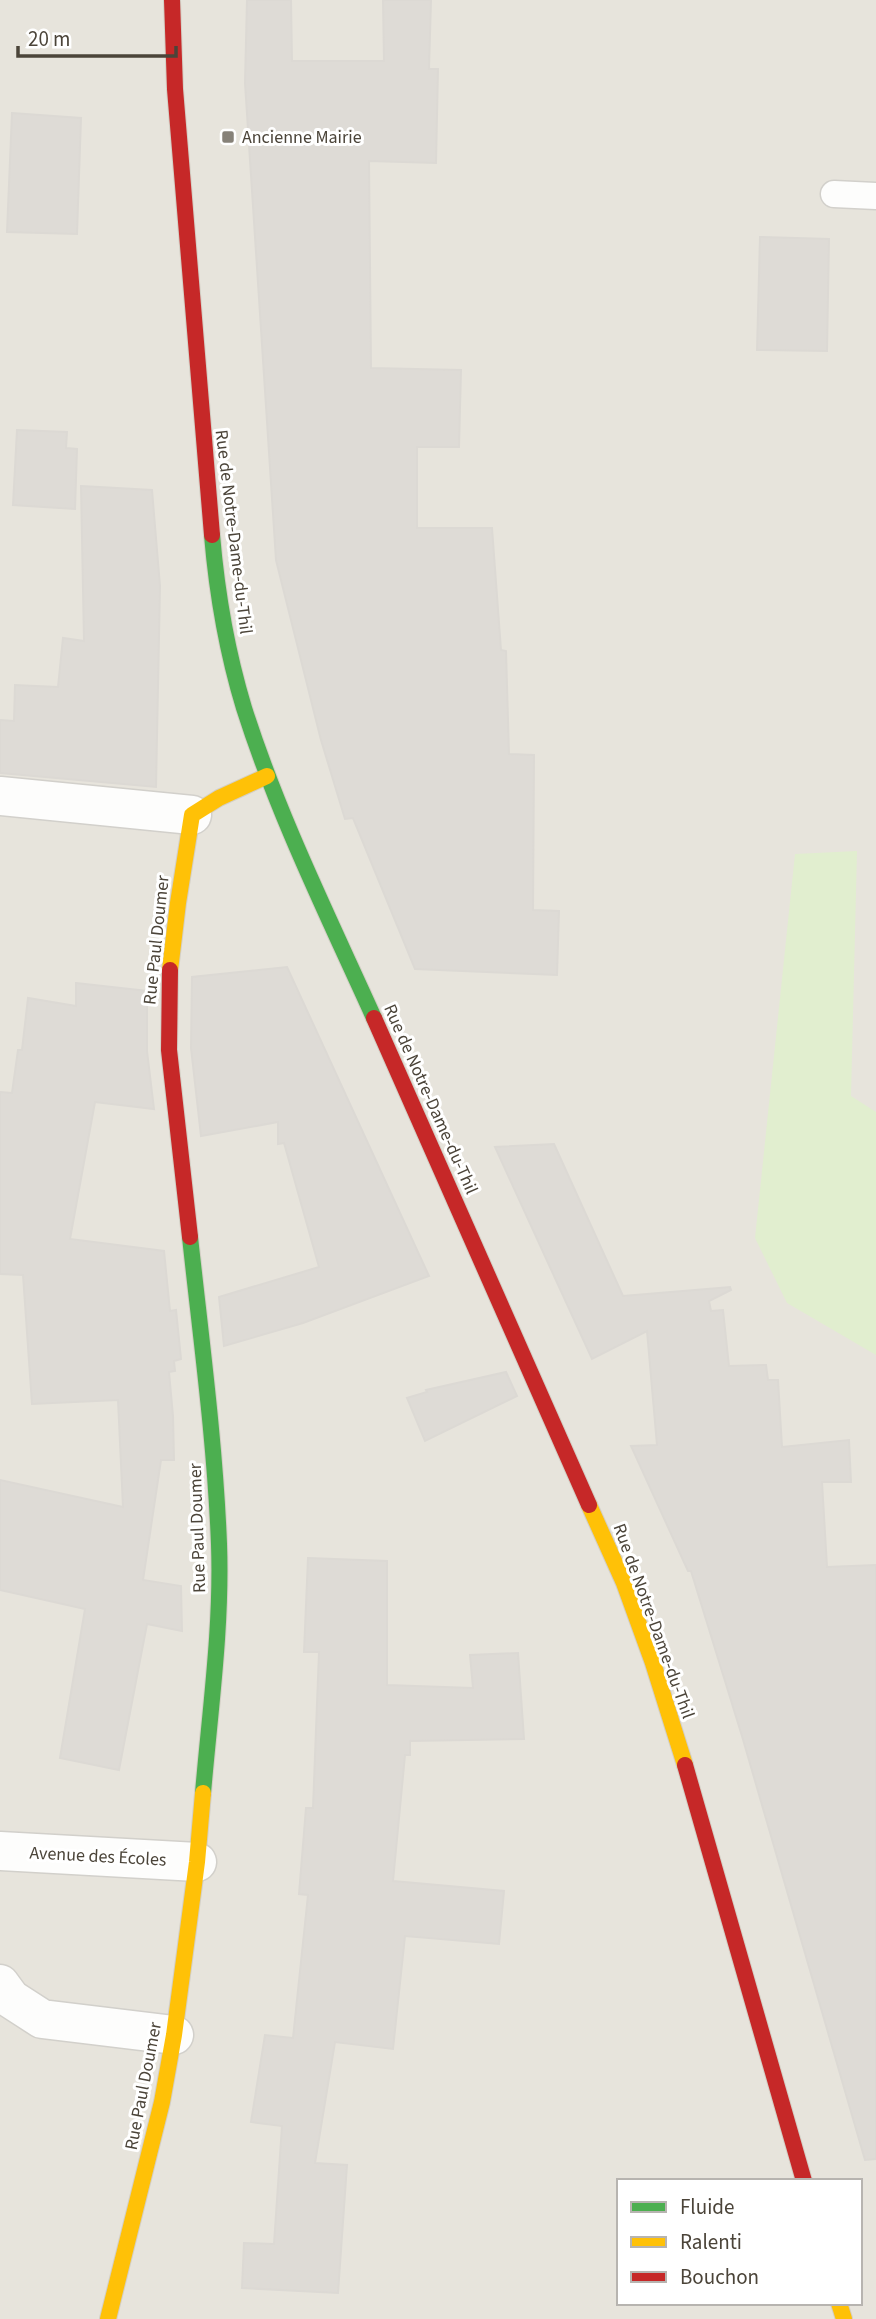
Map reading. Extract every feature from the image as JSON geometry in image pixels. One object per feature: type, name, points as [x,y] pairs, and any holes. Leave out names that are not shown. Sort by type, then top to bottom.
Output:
[{"type":"main road","name":"Rue de Notre-Dame-du-Thil","points":[[172,0],[178,138],[204,456],[216,580],[233,666],[267,776],[624,1583],[685,1764],[803,2179]]},
{"type":"main road","points":[[192,814],[220,796],[267,776]]},
{"type":"main road","name":"Rue Paul Doumer","points":[[108,2319],[162,2102],[174,2035],[197,1861],[219,1603],[219,1544],[212,1436],[166,1011],[172,939],[192,814]]},
{"type":"street","points":[[0,796],[192,814]]},
{"type":"street","name":"Avenue des Écoles","points":[[0,1851],[197,1861]]},
{"type":"street","points":[[0,1984],[10,1998],[41,2019],[174,2035]]},
{"type":"lane","points":[[834,194],[876,196]]},
{"type":"shaded area","points":[[0,0],[876,0],[876,2319],[0,2319]]},
{"type":"green space","points":[[857,851],[851,1096],[876,1112],[876,1355],[787,1303],[755,1238],[795,854]]},
{"type":"building","points":[[247,0],[291,0],[292,61],[384,61],[383,0],[431,0],[429,69],[438,69],[436,163],[369,161],[371,368],[461,370],[459,447],[417,447],[417,528],[492,528],[501,650],[506,651],[509,754],[534,755],[533,910],[559,911],[557,975],[415,969],[353,818],[345,819],[321,740],[276,560],[245,83]]},
{"type":"building","points":[[12,113],[81,118],[77,234],[7,232]]},
{"type":"building","points":[[760,237],[829,239],[827,351],[757,350]]},
{"type":"building","points":[[17,430],[67,432],[66,448],[77,449],[75,509],[13,505]]},
{"type":"building","points":[[81,486],[152,490],[160,586],[156,787],[0,773],[0,720],[14,721],[15,685],[58,687],[63,638],[84,641]]},
{"type":"building","points":[[287,967],[429,1276],[303,1323],[224,1346],[219,1297],[319,1267],[284,1143],[278,1144],[278,1122],[201,1136],[191,1048],[192,977]]},
{"type":"building","points":[[76,983],[147,991],[147,1051],[154,1109],[95,1102],[70,1239],[164,1251],[170,1311],[176,1310],[181,1359],[174,1361],[175,1371],[169,1372],[174,1460],[161,1460],[143,1580],[181,1586],[182,1631],[147,1624],[119,1770],[60,1758],[85,1609],[0,1590],[0,1480],[123,1507],[118,1400],[32,1404],[23,1275],[0,1274],[0,1092],[12,1093],[18,1050],[22,1050],[28,998],[76,1006]]},
{"type":"building","points":[[554,1144],[623,1296],[730,1287],[731,1290],[709,1301],[711,1311],[723,1310],[729,1366],[766,1365],[768,1380],[778,1380],[782,1447],[849,1440],[851,1482],[822,1482],[827,1567],[876,1565],[876,2159],[865,2160],[742,1736],[691,1571],[688,1571],[631,1446],[657,1445],[647,1331],[592,1359],[495,1147]]},
{"type":"building","points":[[506,1372],[517,1396],[425,1441],[407,1398],[427,1392],[426,1390]]},
{"type":"building","points":[[308,1558],[387,1561],[387,1685],[473,1688],[470,1655],[518,1653],[524,1739],[410,1741],[410,1755],[405,1755],[393,1881],[504,1891],[499,1944],[405,1936],[393,2049],[335,2042],[315,2163],[347,2165],[338,2293],[242,2288],[244,2243],[274,2244],[282,2126],[251,2122],[265,2035],[293,2038],[308,1895],[299,1894],[306,1808],[313,1808],[319,1652],[304,1652]]},
{"type":"traffic: fast","points":[[212,535],[233,666],[257,748],[288,826],[374,1018]]},
{"type":"traffic: fast","points":[[190,1237],[211,1428],[219,1544],[217,1637],[203,1793]]},
{"type":"traffic: slow","points":[[170,970],[192,815],[219,798],[267,776]]},
{"type":"traffic: slow","points":[[589,1505],[624,1583],[685,1765]]},
{"type":"traffic: slow","points":[[108,2319],[162,2102],[174,2035],[197,1862],[203,1793]]},
{"type":"traffic: slow","points":[[840,2305],[844,2319]]},
{"type":"traffic: jam","points":[[172,0],[175,89],[212,535]]},
{"type":"traffic: jam","points":[[170,970],[169,1050],[190,1237]]},
{"type":"traffic: jam","points":[[374,1018],[589,1505]]},
{"type":"traffic: jam","points":[[685,1765],[803,2179]]},
{"type":"place","name":"Ancienne Mairie","points":[[228,137]]}]
